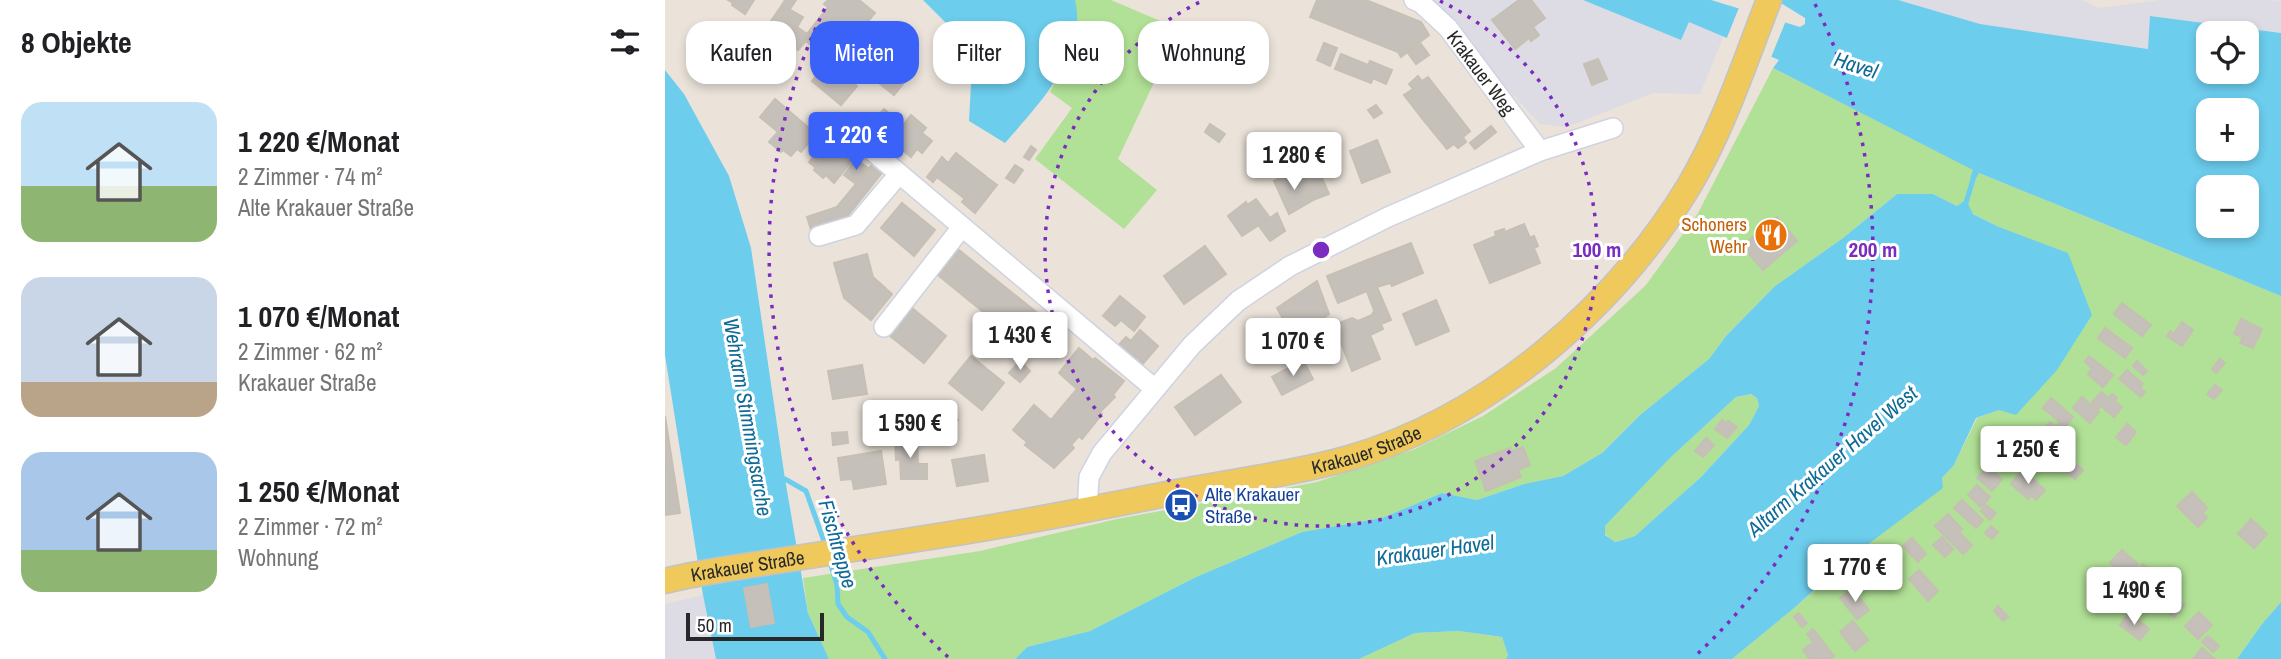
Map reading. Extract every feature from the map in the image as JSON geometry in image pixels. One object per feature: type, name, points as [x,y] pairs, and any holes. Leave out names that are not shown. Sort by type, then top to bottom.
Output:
[{"type":"main road","name":"Krakauer Straße","points":[[673,578],[973,531],[1293,473],[1352,457],[1449,416],[1500,385],[1548,350],[1590,312],[1629,270],[1689,186],[1733,91],[1769,0]]},
{"type":"street","name":"Krakauer Weg","points":[[1415,0],[1448,28],[1540,151]]},
{"type":"street","points":[[1087,511],[1089,477],[1102,453],[1192,345],[1238,301],[1290,266],[1388,217],[1540,151],[1613,128]]},
{"type":"street","points":[[870,149],[1155,389]]},
{"type":"street","points":[[819,236],[856,225],[899,174]]},
{"type":"street","points":[[884,327],[962,227]]},
{"type":"shaded area","points":[[1425,0],[1583,0],[1681,40],[1689,22],[1724,35],[1700,94],[1653,93],[1567,127],[1540,124]]},
{"type":"shaded area","points":[[1898,0],[2082,0],[2099,8],[2160,0],[2281,1],[2281,33],[2259,30],[2259,21],[2196,22],[2151,16],[2149,49],[1980,24]]},
{"type":"shaded area","points":[[703,595],[716,659],[665,659],[665,604]]},
{"type":"green space","points":[[1075,0],[1111,0],[1160,21],[1138,21],[1138,84],[1153,84],[1118,159],[1157,190],[1124,229],[1035,159],[1072,108],[1050,92],[1054,84],[1124,84],[1124,21],[1076,21]]},
{"type":"green space","points":[[1773,68],[1974,170],[1970,178],[1979,173],[2281,296],[2281,602],[2237,659],[1732,659],[1942,478],[1954,465],[1977,418],[1999,410],[1999,227],[1972,213],[1966,201],[1957,206],[1933,194],[1897,194],[1843,238],[1775,286],[1726,336],[1709,359],[1640,415],[1602,453],[1563,476],[1524,484],[1477,500],[1442,493],[1382,518],[1302,532],[1196,577],[1090,631],[1027,647],[1015,659],[829,659],[808,613],[803,578],[980,551],[1117,519],[1317,482],[1415,449],[1483,416],[1556,368],[1646,285],[1698,213]]},
{"type":"green space","points":[[1751,394],[1757,398],[1759,406],[1749,425],[1701,477],[1635,536],[1614,542],[1605,534],[1605,526],[1670,458],[1736,397]]},
{"type":"green space","points":[[1459,631],[1502,637],[1508,655],[1506,659],[1359,659],[1415,633]]},
{"type":"water","points":[[923,0],[1075,0],[1077,21],[1039,21],[1039,84],[1053,84],[1005,143],[969,121],[971,84],[1025,84],[1025,21],[944,21]]},
{"type":"water","name":"Havel","points":[[1583,0],[1711,0],[1800,27],[1805,24],[1805,18],[1776,0],[1898,0],[1980,24],[2148,49],[2150,16],[2196,22],[2196,84],[2259,84],[2259,30],[2281,33],[2281,296],[1979,173],[1975,180],[1970,178],[1973,170],[1773,68],[1779,60],[1689,22],[1681,40]]},
{"type":"water","name":"Wehrarm Stimmingsarche","points":[[665,70],[684,94],[729,176],[751,248],[808,613],[829,659],[716,659],[703,595],[665,355]]},
{"type":"water","points":[[1897,194],[1933,194],[1957,206],[1966,200],[1973,214],[1999,227],[2068,253],[2092,315],[2057,370],[2016,415],[1999,410],[1976,418],[1954,465],[1942,478],[1943,488],[1851,557],[1732,659],[1506,659],[1508,655],[1502,637],[1459,631],[1415,633],[1359,659],[1015,659],[1027,647],[1090,631],[1196,577],[1302,532],[1382,518],[1442,493],[1477,500],[1524,484],[1563,476],[1602,453],[1640,415],[1709,359],[1726,336],[1775,286],[1843,238]],"holes":[[[1751,394],[1757,398],[1759,406],[1749,425],[1701,477],[1635,536],[1615,542],[1605,535],[1605,526],[1670,458],[1736,397]]]},
{"type":"water","points":[[2281,602],[2281,659],[2237,659],[2262,624]]},
{"type":"pier","points":[[1740,5],[1787,18],[1770,60],[1726,40]]},
{"type":"building","points":[[728,0],[754,0],[745,14]]},
{"type":"building","points":[[785,0],[796,0],[790,9],[782,5]]},
{"type":"building","points":[[828,0],[859,0],[875,13],[868,21],[817,21],[828,7],[824,4]]},
{"type":"building","points":[[1317,0],[1366,0],[1421,22],[1429,35],[1401,57],[1398,52],[1310,17]]},
{"type":"building","points":[[1519,0],[1531,0],[1545,18],[1533,27],[1539,35],[1531,41],[1529,38],[1515,49],[1492,20]]},
{"type":"building","points":[[782,5],[803,17],[796,29],[796,21],[771,21]]},
{"type":"building","points":[[796,29],[810,36],[798,50],[796,48]]},
{"type":"building","points":[[1324,43],[1337,48],[1330,66],[1317,60]]},
{"type":"building","points":[[1421,44],[1429,55],[1416,64],[1408,53]]},
{"type":"building","points":[[1341,54],[1368,65],[1370,61],[1392,70],[1386,84],[1373,78],[1371,83],[1335,69]]},
{"type":"building","points":[[1598,59],[1607,79],[1592,85],[1584,64]]},
{"type":"building","points":[[1418,76],[1422,81],[1428,77],[1449,104],[1425,122],[1404,95],[1413,89],[1409,84]]},
{"type":"building","points":[[816,84],[855,84],[857,86],[841,105]]},
{"type":"building","points":[[880,84],[903,84],[894,95]]},
{"type":"building","points":[[775,99],[816,134],[801,152],[797,149],[791,156],[769,142],[778,132],[760,117]]},
{"type":"building","points":[[1449,104],[1470,131],[1463,137],[1466,142],[1458,148],[1454,144],[1447,149],[1425,122]]},
{"type":"building","points":[[1376,105],[1382,113],[1374,118],[1368,110]]},
{"type":"building","points":[[884,109],[896,119],[881,139],[868,128]]},
{"type":"building","points":[[911,115],[926,128],[922,133],[932,141],[922,153],[917,149],[911,157],[891,140]]},
{"type":"building","points":[[896,119],[903,125],[891,140],[884,135]]},
{"type":"building","points":[[839,120],[853,132],[848,138],[833,126]]},
{"type":"building","points":[[1210,124],[1225,134],[1219,142],[1205,132]]},
{"type":"building","points":[[1491,126],[1496,132],[1475,149],[1470,143]]},
{"type":"building","points":[[1377,140],[1390,172],[1362,183],[1350,151]]},
{"type":"building","points":[[826,141],[851,162],[834,183],[826,175],[823,178],[809,162]]},
{"type":"building","points":[[1031,146],[1036,150],[1029,160],[1024,157]]},
{"type":"building","points":[[956,153],[985,176],[965,199],[937,177]]},
{"type":"building","points":[[942,157],[948,163],[933,182],[927,177]]},
{"type":"building","points":[[856,159],[869,169],[856,184],[844,175]]},
{"type":"building","points":[[1015,165],[1023,170],[1014,183],[1006,178]]},
{"type":"building","points":[[871,166],[881,174],[846,218],[811,230],[807,217],[837,207]]},
{"type":"building","points":[[1317,167],[1329,194],[1313,200],[1301,173]]},
{"type":"building","points":[[1301,173],[1313,200],[1289,214],[1274,181],[1286,175],[1288,179]]},
{"type":"building","points":[[985,176],[997,185],[975,213],[962,202]]},
{"type":"building","points":[[1256,199],[1270,218],[1242,236],[1228,216],[1246,202],[1247,205]]},
{"type":"building","points":[[902,203],[935,230],[914,256],[881,228]]},
{"type":"building","points":[[1277,213],[1285,231],[1270,241],[1259,226]]},
{"type":"building","points":[[1777,217],[1797,241],[1763,270],[1742,246]]},
{"type":"building","points":[[1524,224],[1530,238],[1534,236],[1538,246],[1534,248],[1540,263],[1490,283],[1474,245],[1496,236],[1495,232],[1504,229],[1505,232]]},
{"type":"building","points":[[1411,243],[1423,273],[1392,286],[1390,283],[1377,287],[1367,260]]},
{"type":"building","points":[[1205,246],[1226,274],[1184,304],[1164,276]]},
{"type":"building","points":[[959,250],[1051,324],[1030,350],[938,275]]},
{"type":"building","points":[[867,254],[873,277],[892,294],[871,320],[844,298],[834,263]]},
{"type":"building","points":[[1367,260],[1377,287],[1338,303],[1327,276]]},
{"type":"building","points":[[1317,281],[1329,314],[1294,338],[1277,308]]},
{"type":"building","points":[[1377,287],[1391,320],[1381,324],[1383,329],[1370,335],[1380,359],[1352,371],[1334,325],[1352,318],[1358,321],[1372,315],[1374,310],[1367,292]]},
{"type":"building","points":[[1120,296],[1145,317],[1134,331],[1121,320],[1115,326],[1103,316]]},
{"type":"building","points":[[1436,300],[1449,331],[1416,345],[1403,314]]},
{"type":"building","points":[[2122,303],[2151,325],[2142,336],[2114,314]]},
{"type":"building","points":[[912,308],[946,336],[924,363],[889,335]]},
{"type":"building","points":[[2241,319],[2262,329],[2253,348],[2240,343],[2243,337],[2234,334]]},
{"type":"building","points":[[2182,322],[2193,330],[2182,346],[2167,336],[2170,331],[2174,334]]},
{"type":"building","points":[[2105,328],[2132,348],[2125,358],[2098,338]]},
{"type":"building","points":[[1140,330],[1158,346],[1140,367],[1116,348],[1126,337],[1131,341]]},
{"type":"building","points":[[1079,348],[1124,381],[1082,439],[1079,436],[1071,445],[1074,448],[1054,468],[1025,445],[1027,442],[1013,430],[1034,405],[1051,420],[1077,389],[1059,373]]},
{"type":"building","points":[[971,356],[1004,383],[982,410],[949,383]]},
{"type":"building","points":[[2089,356],[2113,375],[2103,387],[2088,374],[2092,368],[2085,362]]},
{"type":"building","points":[[2220,359],[2225,363],[2216,373],[2212,369]]},
{"type":"building","points":[[1303,360],[1313,379],[1282,395],[1272,377]]},
{"type":"building","points":[[1020,361],[1030,371],[1020,382],[1009,373]]},
{"type":"building","points":[[2137,361],[2147,371],[2143,375],[2133,366]]},
{"type":"building","points":[[862,365],[867,394],[833,399],[828,371]]},
{"type":"building","points":[[2127,370],[2143,384],[2140,388],[2145,392],[2141,397],[2119,379]]},
{"type":"building","points":[[1221,375],[1241,402],[1195,435],[1175,407]]},
{"type":"building","points":[[2215,385],[2222,390],[2214,399],[2207,394]]},
{"type":"building","points":[[2101,392],[2109,398],[2112,394],[2117,398],[2114,401],[2122,407],[2114,417],[2101,406],[2098,409],[2092,403]]},
{"type":"building","points":[[2082,397],[2099,412],[2090,423],[2073,408]]},
{"type":"building","points":[[2051,398],[2073,417],[2065,427],[2073,433],[2069,439],[2064,435],[2059,442],[2044,429],[2050,422],[2056,427],[2060,422],[2043,408]]},
{"type":"building","points":[[945,409],[958,420],[952,427],[939,417]]},
{"type":"building","points":[[665,416],[680,513],[665,515]]},
{"type":"building","points":[[1722,420],[1737,427],[1727,438],[1715,429]]},
{"type":"building","points":[[2127,424],[2136,432],[2126,445],[2116,437]]},
{"type":"building","points":[[847,432],[848,443],[833,445],[832,433]]},
{"type":"building","points":[[2024,433],[2038,447],[2020,466],[2006,452]]},
{"type":"building","points":[[1706,438],[1714,445],[1703,457],[1695,451]]},
{"type":"building","points":[[917,439],[918,464],[927,464],[927,479],[901,479],[895,440]]},
{"type":"building","points":[[1523,447],[1530,465],[1518,470],[1521,477],[1486,491],[1475,461],[1510,448],[1511,452]]},
{"type":"building","points":[[2057,448],[2083,470],[2075,479],[2049,457]]},
{"type":"building","points":[[881,451],[886,484],[854,489],[852,479],[841,480],[838,458]]},
{"type":"building","points":[[984,455],[988,481],[957,486],[952,460]]},
{"type":"building","points":[[1987,467],[2002,479],[1992,491],[1977,478]]},
{"type":"building","points":[[2023,470],[2045,490],[2036,500],[2031,495],[2028,499],[2011,484]]},
{"type":"building","points":[[1977,485],[1990,497],[1981,507],[1968,495]]},
{"type":"building","points":[[2192,492],[2207,508],[2203,513],[2207,518],[2198,527],[2177,506]]},
{"type":"building","points":[[1962,500],[1983,520],[1976,528],[1954,508]]},
{"type":"building","points":[[1986,505],[1996,513],[1990,520],[1981,511]]},
{"type":"building","points":[[1948,514],[1962,529],[1959,532],[1972,545],[1963,554],[1935,526]]},
{"type":"building","points":[[2251,519],[2267,534],[2254,548],[2238,534]]},
{"type":"building","points":[[1991,526],[1998,532],[1992,539],[1985,533]]},
{"type":"building","points":[[1942,537],[1953,549],[1945,557],[1933,545]]},
{"type":"building","points":[[1912,538],[1926,554],[1918,562],[1903,546]]},
{"type":"building","points":[[2122,550],[2138,564],[2127,577],[2110,563]]},
{"type":"building","points":[[1887,559],[1901,574],[1888,587],[1880,578],[1884,575],[1877,568]]},
{"type":"building","points":[[2143,564],[2152,572],[2149,576],[2156,582],[2145,595],[2129,581]]},
{"type":"building","points":[[1862,565],[1869,572],[1856,587],[1849,581]]},
{"type":"building","points":[[1919,570],[1938,591],[1928,601],[1909,579]]},
{"type":"building","points":[[767,584],[774,623],[751,627],[744,588]]},
{"type":"building","points":[[2159,584],[2184,605],[2174,617],[2149,595]]},
{"type":"building","points":[[1852,589],[1869,610],[1857,619],[1840,598]]},
{"type":"building","points":[[1998,606],[2008,617],[2003,621],[1994,611]]},
{"type":"building","points":[[2199,612],[2212,625],[2198,639],[2185,626]]},
{"type":"building","points":[[1799,613],[1807,623],[1802,627],[1794,617]]},
{"type":"building","points":[[2129,613],[2149,629],[2140,640],[2120,625]]},
{"type":"building","points":[[1853,621],[1868,640],[1855,651],[1840,632]]},
{"type":"building","points":[[1813,629],[1834,656],[1830,659],[1809,659],[1803,650],[1813,642],[1807,634]]},
{"type":"building","points":[[2208,636],[2219,646],[2213,652],[2202,642]]},
{"type":"building","points":[[2202,648],[2215,659],[2193,659]]},
{"type":"waterway","points":[[1965,206],[1974,176]]},
{"type":"waterway","name":"Fischtreppe","points":[[780,479],[806,491],[826,547]]},
{"type":"waterway","name":"Fischtreppe","points":[[829,559],[837,585],[838,604],[847,617],[868,632],[885,659]]},
{"type":"place","name":"Schoners Wehr","points":[[1771,235]]},
{"type":"place","name":"Alte Krakauer Straße","points":[[1181,505]]},
{"type":"water label","name":"Altarm Krakauer Havel West","points":[[1832,461]]},
{"type":"water label","name":"Krakauer Havel","points":[[1435,550]]}]
